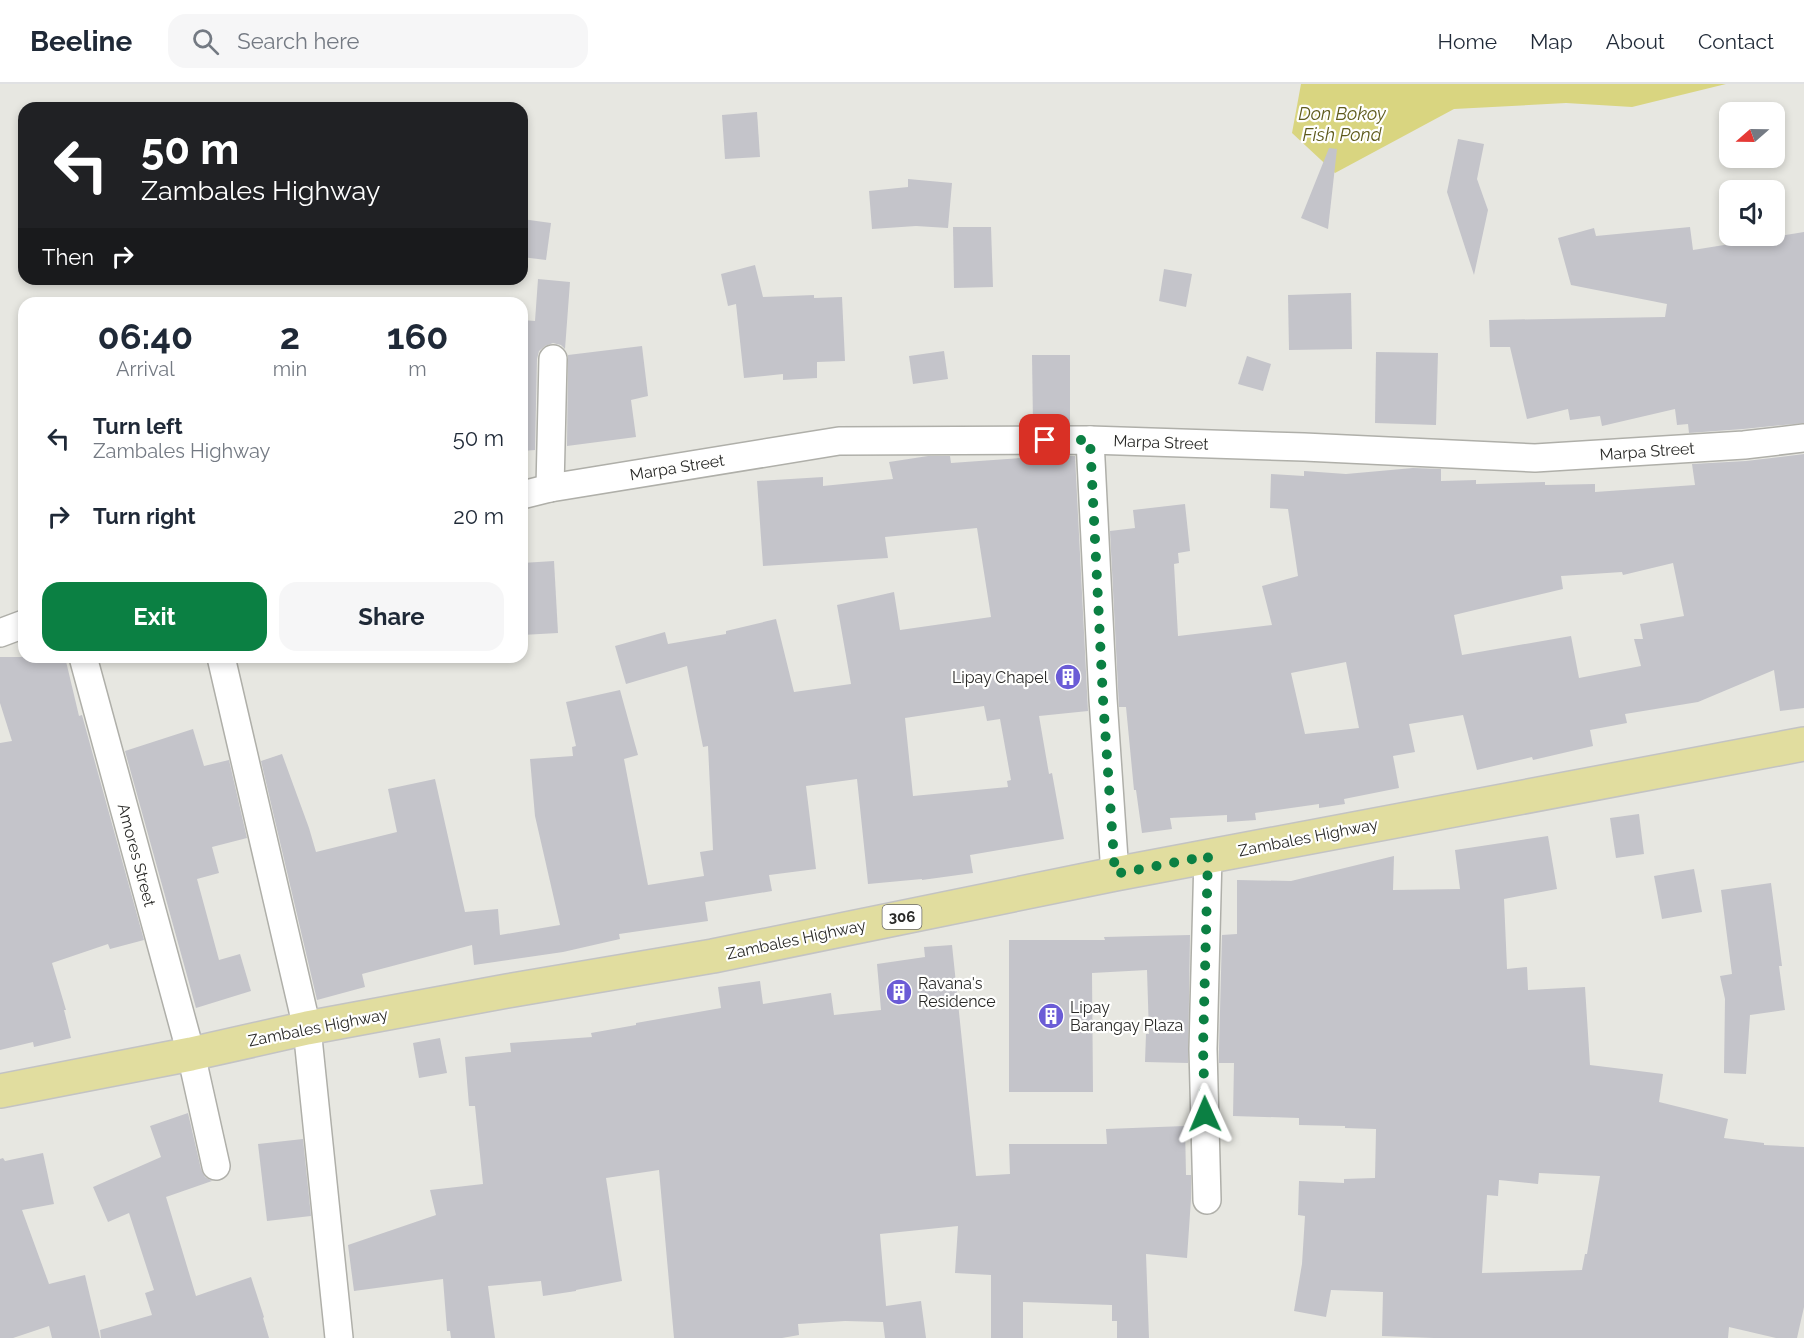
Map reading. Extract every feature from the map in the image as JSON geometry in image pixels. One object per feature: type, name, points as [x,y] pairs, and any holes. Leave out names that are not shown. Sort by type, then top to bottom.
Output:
[{"type":"main road","name":"Zambales Highway","points":[[0,1091],[191,1054],[307,1028],[713,956],[1115,874],[1804,744]]},
{"type":"street","points":[[550,488],[553,359]]},
{"type":"street","name":"Marpa Street","points":[[528,494],[839,441],[1090,440],[1535,458],[1744,445],[1804,438]]},
{"type":"street","points":[[1090,440],[1103,699],[1115,874]]},
{"type":"street","points":[[0,633],[18,626]]},
{"type":"street","name":"Amores Street","points":[[85,663],[191,1054],[216,1166]]},
{"type":"street","points":[[222,663],[307,1028],[339,1338]]},
{"type":"street","points":[[1207,1200],[1203,1048],[1208,856]]},
{"type":"water","name":"Don Bokoy Fish Pond","points":[[1301,84],[1726,84],[1632,107],[1566,103],[1454,109],[1335,173],[1292,133]]},
{"type":"building","points":[[757,112],[760,157],[725,159],[722,115]]},
{"type":"building","points":[[1458,139],[1484,144],[1477,179],[1488,210],[1474,275],[1447,192]]},
{"type":"building","points":[[1329,148],[1337,149],[1328,229],[1301,218]]},
{"type":"building","points":[[908,179],[952,183],[948,228],[916,226],[872,229],[869,191],[908,187]]},
{"type":"building","points":[[528,220],[551,223],[546,260],[528,258]]},
{"type":"building","points":[[953,227],[991,227],[993,287],[954,288]]},
{"type":"building","points":[[1690,227],[1693,250],[1719,246],[1785,246],[1785,235],[1804,232],[1804,423],[1689,433],[1688,424],[1677,425],[1675,409],[1602,426],[1600,416],[1570,420],[1568,409],[1527,419],[1510,347],[1490,347],[1489,320],[1665,317],[1667,304],[1571,285],[1558,238],[1594,228],[1596,236]]},
{"type":"building","points":[[755,265],[763,297],[814,295],[814,298],[842,297],[845,361],[817,362],[817,378],[783,380],[783,374],[744,378],[736,304],[728,306],[721,274]]},
{"type":"building","points":[[1164,269],[1192,274],[1186,307],[1159,301]]},
{"type":"building","points":[[538,279],[570,282],[565,349],[553,343],[539,351],[537,359],[535,450],[528,451],[528,320],[535,321]]},
{"type":"building","points":[[1351,293],[1352,349],[1289,350],[1288,295]]},
{"type":"building","points":[[642,346],[648,396],[631,400],[636,437],[567,446],[568,355]]},
{"type":"building","points":[[944,351],[948,379],[913,384],[909,356]]},
{"type":"building","points":[[1376,352],[1438,353],[1436,425],[1375,423]]},
{"type":"building","points":[[1032,355],[1070,355],[1070,424],[1033,424]]},
{"type":"building","points":[[1247,356],[1271,364],[1263,391],[1238,384]]},
{"type":"building","points":[[1804,454],[1804,708],[1780,711],[1774,670],[1698,702],[1625,714],[1627,723],[1590,730],[1593,746],[1477,770],[1463,715],[1409,724],[1415,752],[1393,756],[1399,788],[1344,799],[1345,804],[1319,808],[1319,804],[1255,813],[1256,820],[1227,822],[1227,815],[1170,818],[1172,829],[1142,833],[1136,790],[1134,790],[1126,707],[1119,707],[1110,531],[1135,528],[1133,510],[1185,504],[1190,551],[1178,553],[1179,563],[1174,564],[1178,636],[1272,625],[1262,586],[1298,576],[1288,509],[1270,508],[1271,474],[1304,476],[1304,471],[1346,474],[1413,468],[1441,469],[1441,481],[1476,480],[1476,484],[1545,482],[1545,485],[1595,484],[1595,492],[1695,485],[1692,464],[1746,461]],"holes":[[[1673,563],[1684,616],[1640,624],[1643,639],[1634,639],[1641,666],[1579,678],[1571,636],[1462,655],[1454,615],[1563,589],[1561,576],[1622,572],[1623,575]],[[1346,662],[1359,728],[1305,734],[1291,673]]]},
{"type":"building","points":[[928,456],[950,456],[951,463],[1021,458],[1021,456],[1075,456],[1088,711],[1039,716],[1064,839],[970,855],[973,873],[868,884],[857,779],[806,786],[816,869],[769,875],[772,891],[705,902],[708,921],[619,934],[620,939],[563,952],[474,965],[472,945],[362,974],[365,987],[317,1000],[261,761],[282,754],[316,852],[397,832],[388,789],[435,779],[465,912],[498,909],[500,935],[560,925],[535,816],[530,759],[573,756],[572,747],[576,746],[566,702],[620,690],[638,755],[624,759],[648,885],[704,876],[700,852],[713,850],[708,746],[703,747],[687,666],[626,684],[615,646],[665,632],[668,644],[726,634],[726,631],[776,619],[794,692],[851,684],[837,605],[894,592],[900,630],[991,617],[977,528],[885,537],[888,558],[763,566],[757,481],[823,477],[823,486],[893,479],[889,462]],"holes":[[[984,706],[987,721],[1000,719],[1011,780],[1007,781],[1008,787],[913,796],[905,718]]]},
{"type":"building","points":[[554,561],[558,633],[528,635],[528,563]]},
{"type":"building","points":[[0,657],[18,657],[18,663],[66,663],[79,716],[82,715],[144,940],[110,949],[108,944],[52,963],[66,1010],[64,1010],[71,1038],[34,1047],[33,1042],[0,1050],[0,743],[12,741],[0,703]]},
{"type":"building","points":[[193,729],[204,766],[229,760],[247,838],[212,847],[219,873],[197,879],[219,960],[240,954],[251,991],[196,1008],[125,751]]},
{"type":"building","points":[[1639,814],[1644,854],[1616,858],[1610,818]]},
{"type":"building","points":[[1548,836],[1557,889],[1504,899],[1507,969],[1527,967],[1528,990],[1585,987],[1590,1065],[1663,1074],[1659,1102],[1728,1119],[1724,1138],[1764,1143],[1764,1145],[1804,1147],[1804,1307],[1797,1338],[1776,1338],[1729,1327],[1728,1338],[1382,1336],[1383,1292],[1331,1290],[1326,1317],[1294,1311],[1302,1264],[1305,1216],[1298,1215],[1299,1181],[1344,1183],[1344,1179],[1375,1178],[1376,1129],[1299,1125],[1299,1118],[1233,1116],[1234,1063],[1219,1063],[1219,1049],[1222,935],[1237,934],[1237,880],[1291,881],[1394,856],[1393,890],[1460,889],[1455,850]],"holes":[[[1539,1173],[1600,1176],[1587,1254],[1585,1254],[1582,1270],[1482,1273],[1487,1195],[1498,1196],[1499,1180],[1538,1184]]]},
{"type":"building","points":[[1694,869],[1702,912],[1662,919],[1654,876]]},
{"type":"building","points":[[1771,883],[1782,966],[1779,966],[1785,1010],[1750,1015],[1746,1074],[1724,1073],[1725,999],[1720,976],[1732,974],[1721,890]]},
{"type":"building","name":"Lipay Barangay Plaza","points":[[1190,935],[1188,1063],[1145,1062],[1146,1034],[1149,1034],[1147,970],[1092,973],[1093,1092],[1009,1092],[1009,940],[1105,940],[1104,937]]},
{"type":"building","points":[[952,945],[976,1176],[1010,1174],[1009,1144],[1107,1144],[1106,1129],[1185,1126],[1186,1175],[1191,1175],[1187,1258],[1146,1254],[1149,1338],[1117,1338],[1117,1321],[1112,1321],[1112,1305],[1023,1302],[1023,1338],[991,1338],[991,1275],[955,1273],[958,1226],[880,1234],[886,1306],[921,1301],[926,1338],[885,1338],[883,1322],[845,1321],[798,1324],[799,1335],[782,1338],[674,1338],[659,1170],[606,1178],[622,1281],[543,1296],[541,1281],[488,1286],[495,1338],[451,1338],[450,1331],[447,1331],[443,1279],[354,1291],[348,1245],[436,1215],[430,1190],[483,1184],[475,1106],[469,1106],[465,1057],[511,1052],[510,1043],[592,1037],[591,1033],[721,1008],[718,987],[760,981],[763,1004],[831,993],[834,1015],[881,1010],[877,964],[925,957],[924,947]]},
{"type":"building","points":[[440,1038],[447,1073],[419,1078],[413,1043]]},
{"type":"building","points":[[188,1113],[201,1169],[205,1177],[212,1181],[166,1197],[196,1296],[251,1277],[269,1338],[101,1338],[100,1330],[152,1315],[145,1293],[154,1290],[129,1213],[108,1222],[93,1187],[161,1157],[150,1126]]},
{"type":"building","points":[[303,1139],[311,1216],[267,1221],[258,1144]]},
{"type":"building","points":[[43,1153],[54,1204],[22,1210],[49,1284],[85,1275],[100,1338],[52,1338],[49,1326],[13,1338],[0,1338],[0,1159],[3,1158],[5,1161]]},
{"type":"place","name":"Lipay Chapel","points":[[1068,677]]},
{"type":"place","name":"Ravana's Residence","points":[[899,992]]},
{"type":"place","name":"Lipay Barangay Plaza","points":[[1051,1016]]},
{"type":"route","points":[[1045,440],[1090,440],[1103,699],[1115,874],[1208,856],[1203,1048],[1205,1114]]}]
